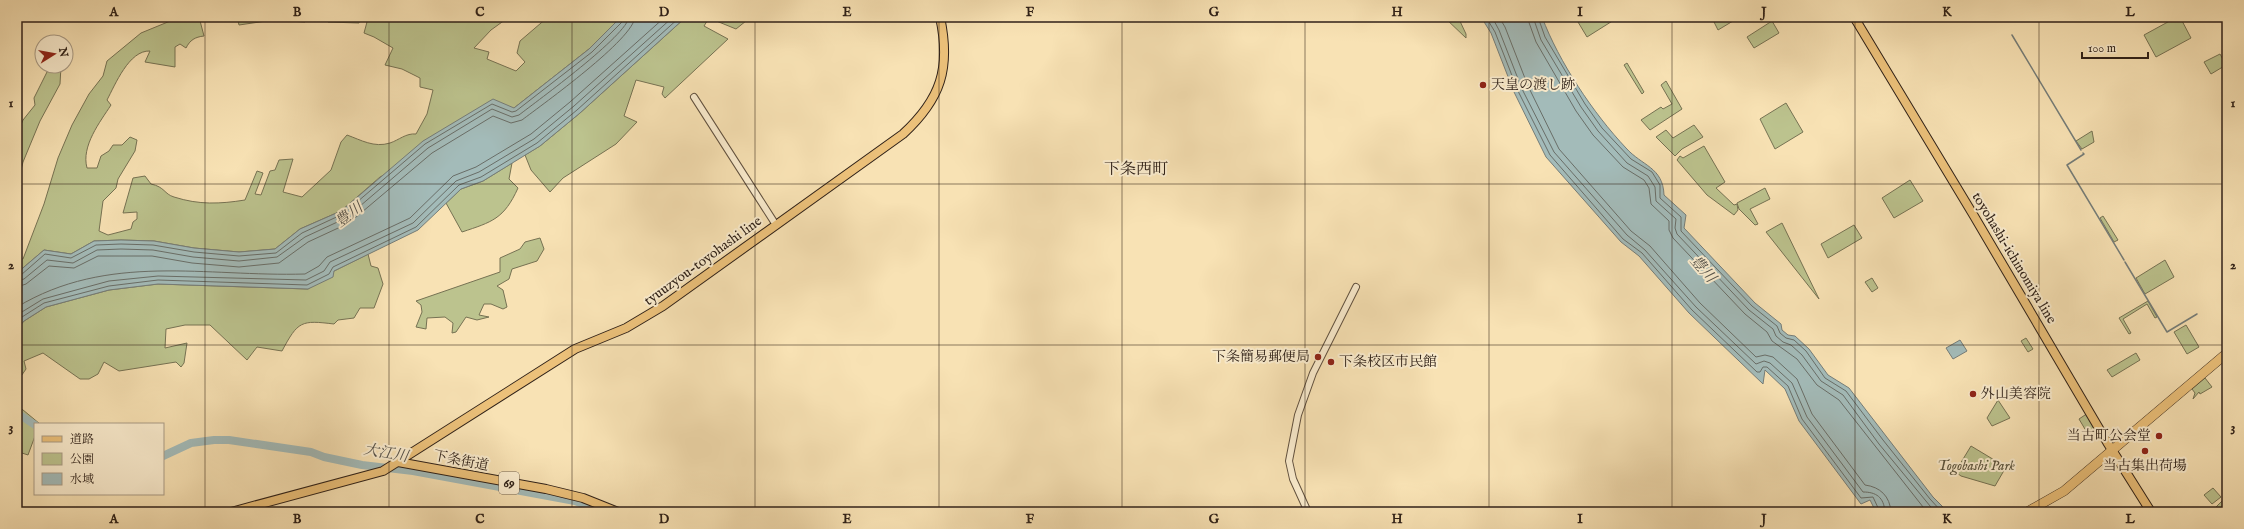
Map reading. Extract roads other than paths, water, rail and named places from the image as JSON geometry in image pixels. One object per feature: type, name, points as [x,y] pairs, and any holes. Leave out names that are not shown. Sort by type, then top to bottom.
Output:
[{"type":"highway","points":[[2027,512],[2064,491],[2227,353]]},
{"type":"main road","name":"tyuuzyou-toyohashi line","points":[[396,463],[575,349],[644,319],[902,134],[920,118],[936,93],[944,66],[944,38],[940,17]]},
{"type":"main road","name":"toyohashi-ichinomiya line","points":[[1854,17],[1978,222],[2112,450],[2152,512]]},
{"type":"main road","points":[[231,512],[271,500],[368,477],[385,470],[396,463]]},
{"type":"main road","name":"下条街道","points":[[396,463],[546,489],[583,498],[618,512]]},
{"type":"street","points":[[694,97],[776,224]]},
{"type":"street","points":[[1308,512],[1290,470],[1290,454],[1296,423],[1306,388],[1356,287]]},
{"type":"water","name":"豊川","points":[[621,17],[686,17],[580,113],[540,146],[483,181],[461,189],[418,230],[334,271],[333,277],[308,289],[158,284],[109,290],[46,307],[24,321],[17,329],[17,273],[44,250],[71,254],[94,241],[121,240],[154,241],[194,248],[239,252],[275,249],[300,229],[341,211],[423,141],[493,99],[514,108],[589,49]]},
{"type":"water","name":"豊川","points":[[1481,17],[1542,17],[1567,69],[1589,103],[1626,148],[1651,168],[1660,178],[1664,195],[1686,215],[1684,228],[1755,303],[1781,324],[1782,330],[1788,335],[1795,336],[1809,349],[1828,375],[1849,388],[1933,497],[1948,512],[1876,512],[1870,500],[1861,504],[1799,421],[1785,389],[1765,370],[1763,384],[1689,313],[1639,256],[1621,242],[1546,157],[1514,92],[1491,33]]},
{"type":"water","points":[[1960,340],[1967,351],[1953,359],[1946,348]]},
{"type":"waterway","points":[[2012,35],[2081,150]]},
{"type":"waterway","points":[[2083,153],[2084,154],[2067,165],[2124,260]]},
{"type":"waterway","points":[[2125,262],[2167,332],[2197,314]]},
{"type":"waterway","name":"大江川","points":[[17,413],[34,424]]},
{"type":"waterway","name":"大江川","points":[[164,456],[191,443],[229,440],[311,452],[324,457],[362,465],[413,471],[575,501],[604,512]]},
{"type":"place","name":"天皇の渡し跡","points":[[1483,85]]},
{"type":"place","name":"下条簡易郵便局","points":[[1318,357]]},
{"type":"place","name":"下条校区市民館","points":[[1331,362]]},
{"type":"place","name":"外山美容院","points":[[1973,394]]},
{"type":"place","name":"当古町公会堂","points":[[2159,436]]},
{"type":"place","name":"当古集出荷場","points":[[2145,451]]},
{"type":"district","name":"下条西町","points":[[1136,170]]},
{"type":"park label","name":"Togobashi Park","points":[[1976,466]]}]
